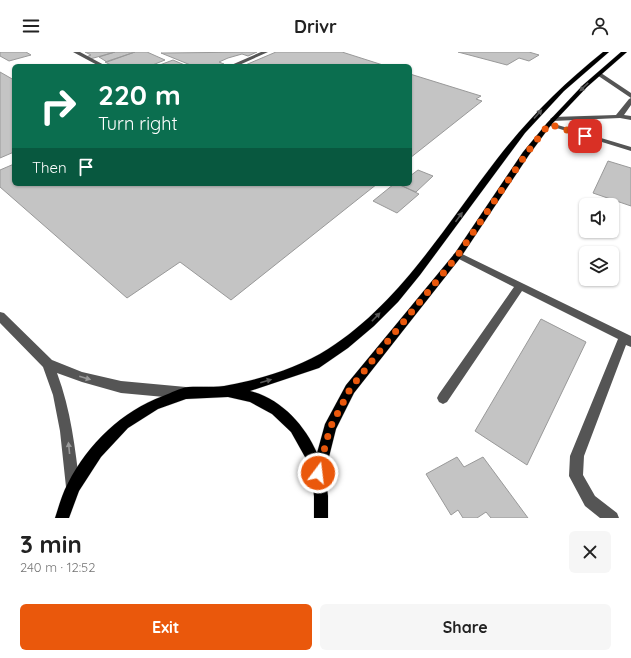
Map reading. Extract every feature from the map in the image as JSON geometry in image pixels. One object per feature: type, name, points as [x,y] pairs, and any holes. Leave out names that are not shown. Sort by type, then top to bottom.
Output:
[{"type":"main road","points":[[318,473],[330,428],[350,389],[458,255],[526,154],[551,122],[599,74],[624,52]]},
{"type":"main road","points":[[62,518],[74,487],[96,452],[123,424],[154,405],[186,393],[228,391],[268,381],[314,364],[359,335],[408,284],[438,246],[499,162],[536,116],[558,92],[603,53]]},
{"type":"main road","points":[[228,391],[253,397],[276,410],[296,428],[310,453],[318,473],[321,496],[321,518]]},
{"type":"street","points":[[76,52],[99,64]]},
{"type":"street","points":[[237,64],[265,52]]},
{"type":"street","points":[[599,74],[631,96]]},
{"type":"street","points":[[620,116],[631,100]]},
{"type":"street","points":[[551,122],[620,116],[631,118]]},
{"type":"street","points":[[551,122],[631,149]]},
{"type":"street","points":[[458,255],[628,339],[577,456],[576,476],[590,501],[612,518]]},
{"type":"street","points":[[443,398],[520,286]]},
{"type":"street","points":[[0,316],[48,364],[82,377],[122,387],[186,393]]},
{"type":"street","points":[[48,364],[59,395],[67,431],[74,487]]},
{"type":"building","points":[[0,52],[26,52],[31,55],[9,61],[0,56]]},
{"type":"building","points":[[85,52],[115,52],[90,59],[86,57],[91,55]]},
{"type":"building","points":[[115,52],[135,52],[107,62],[99,57]]},
{"type":"building","points":[[135,52],[147,52],[165,60],[155,64],[109,64],[105,62]]},
{"type":"building","points":[[257,52],[248,56],[242,54],[219,62],[224,64],[188,64],[161,53]]},
{"type":"building","points":[[276,52],[342,52],[380,64],[248,64]]},
{"type":"building","points":[[458,52],[529,52],[539,55],[529,61],[519,58],[507,65]]},
{"type":"building","points":[[173,60],[182,64],[162,64]]},
{"type":"building","points":[[0,72],[12,79],[12,153],[0,158]]},
{"type":"building","points":[[412,75],[481,96],[476,99],[482,101],[412,156]]},
{"type":"building","points":[[608,161],[631,168],[631,206],[619,202],[619,198],[608,198],[593,193]]},
{"type":"building","points":[[12,165],[12,186],[374,186],[231,300],[180,262],[127,298],[0,187],[0,170]]},
{"type":"building","points":[[418,170],[433,176],[416,192],[402,186],[412,186],[412,174]]},
{"type":"building","points":[[392,186],[402,186],[419,194],[397,213],[373,201]]},
{"type":"building","points":[[541,319],[586,342],[527,465],[475,431]]},
{"type":"building","points":[[457,457],[464,467],[483,457],[528,518],[491,518],[486,512],[477,518],[463,518],[458,510],[451,515],[426,474]]},
{"type":"route","points":[[318,473],[330,428],[350,389],[458,255],[526,154],[549,124],[585,136]]}]
